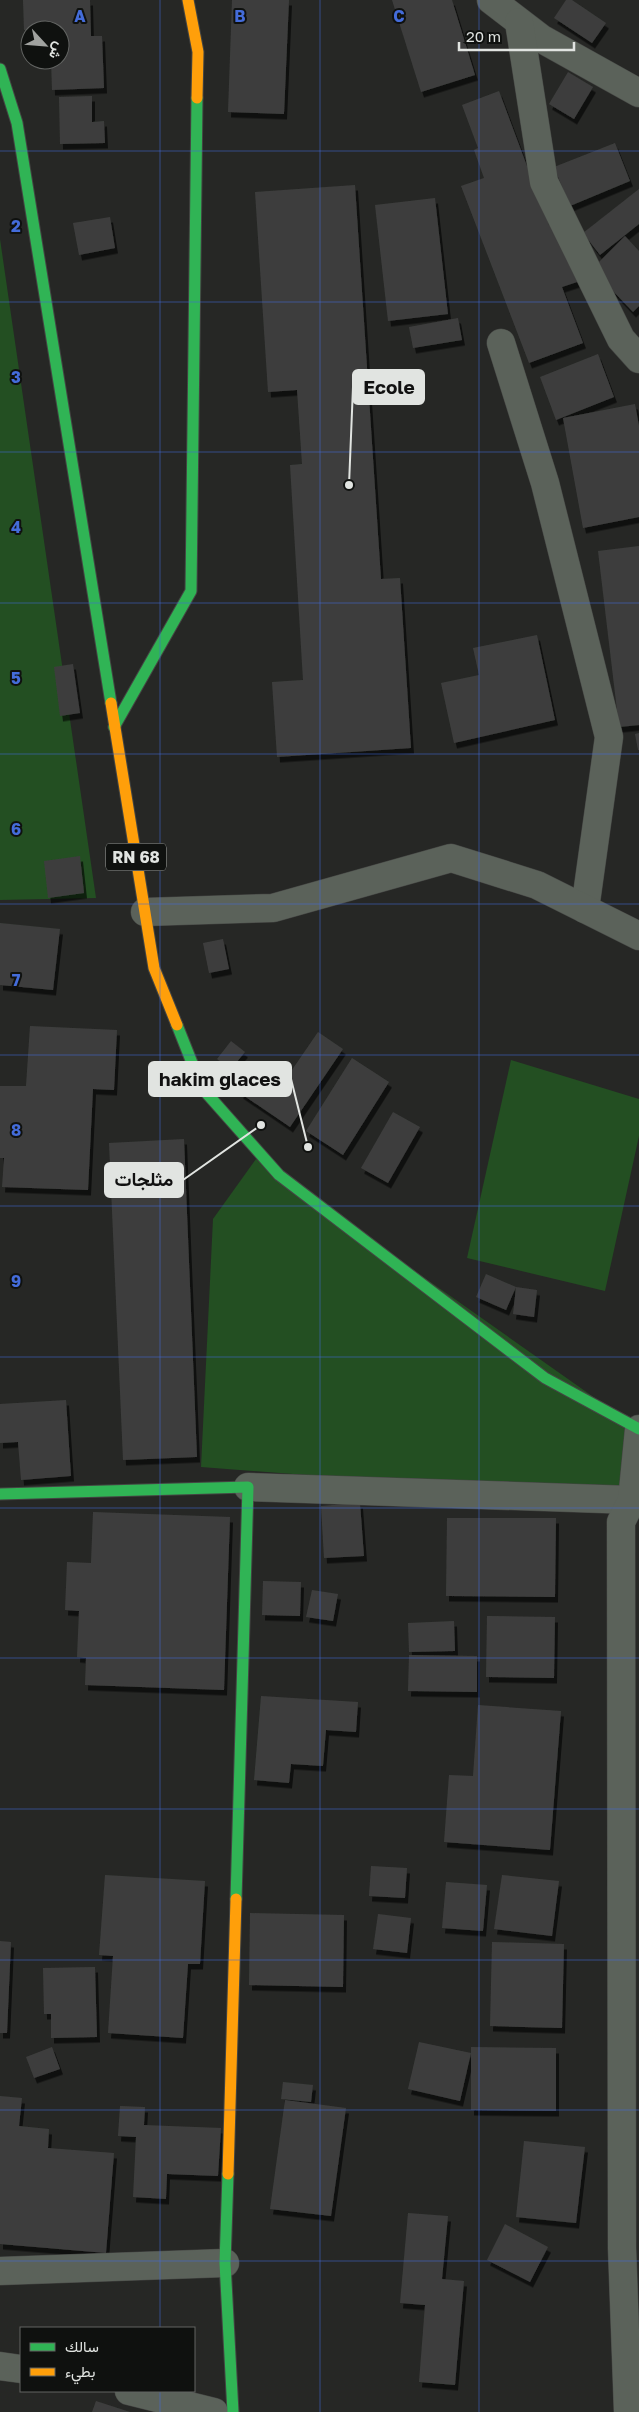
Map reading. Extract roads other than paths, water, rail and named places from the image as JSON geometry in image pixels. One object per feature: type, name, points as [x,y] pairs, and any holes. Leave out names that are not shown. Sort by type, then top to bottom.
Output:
[{"type":"street","points":[[114,727],[191,590],[198,52],[188,0]]},
{"type":"street","points":[[491,0],[542,39],[639,93]]},
{"type":"street","points":[[519,22],[544,182],[621,339],[639,359]]},
{"type":"street","name":"RN 68","points":[[0,69],[17,123],[154,968],[202,1088],[279,1175],[545,1378],[639,1429]]},
{"type":"street","points":[[501,343],[546,483],[609,737],[585,909]]},
{"type":"street","points":[[145,912],[273,908],[451,858],[537,885],[639,936]]},
{"type":"street","points":[[628,2412],[630,2248],[621,1522],[632,1500],[639,1429]]},
{"type":"street","points":[[0,1494],[248,1486],[632,1500]]},
{"type":"street","points":[[233,2412],[224,2263],[248,1486]]},
{"type":"street","points":[[0,2272],[224,2263]]},
{"type":"street","points":[[0,2366],[20,2369]]},
{"type":"street","points":[[133,2392],[214,2412]]},
{"type":"place","name":"Ecole","points":[[349,485]]},
{"type":"place","name":"مثلجات","points":[[261,1125]]},
{"type":"place","name":"hakim glaces","points":[[308,1147]]}]
